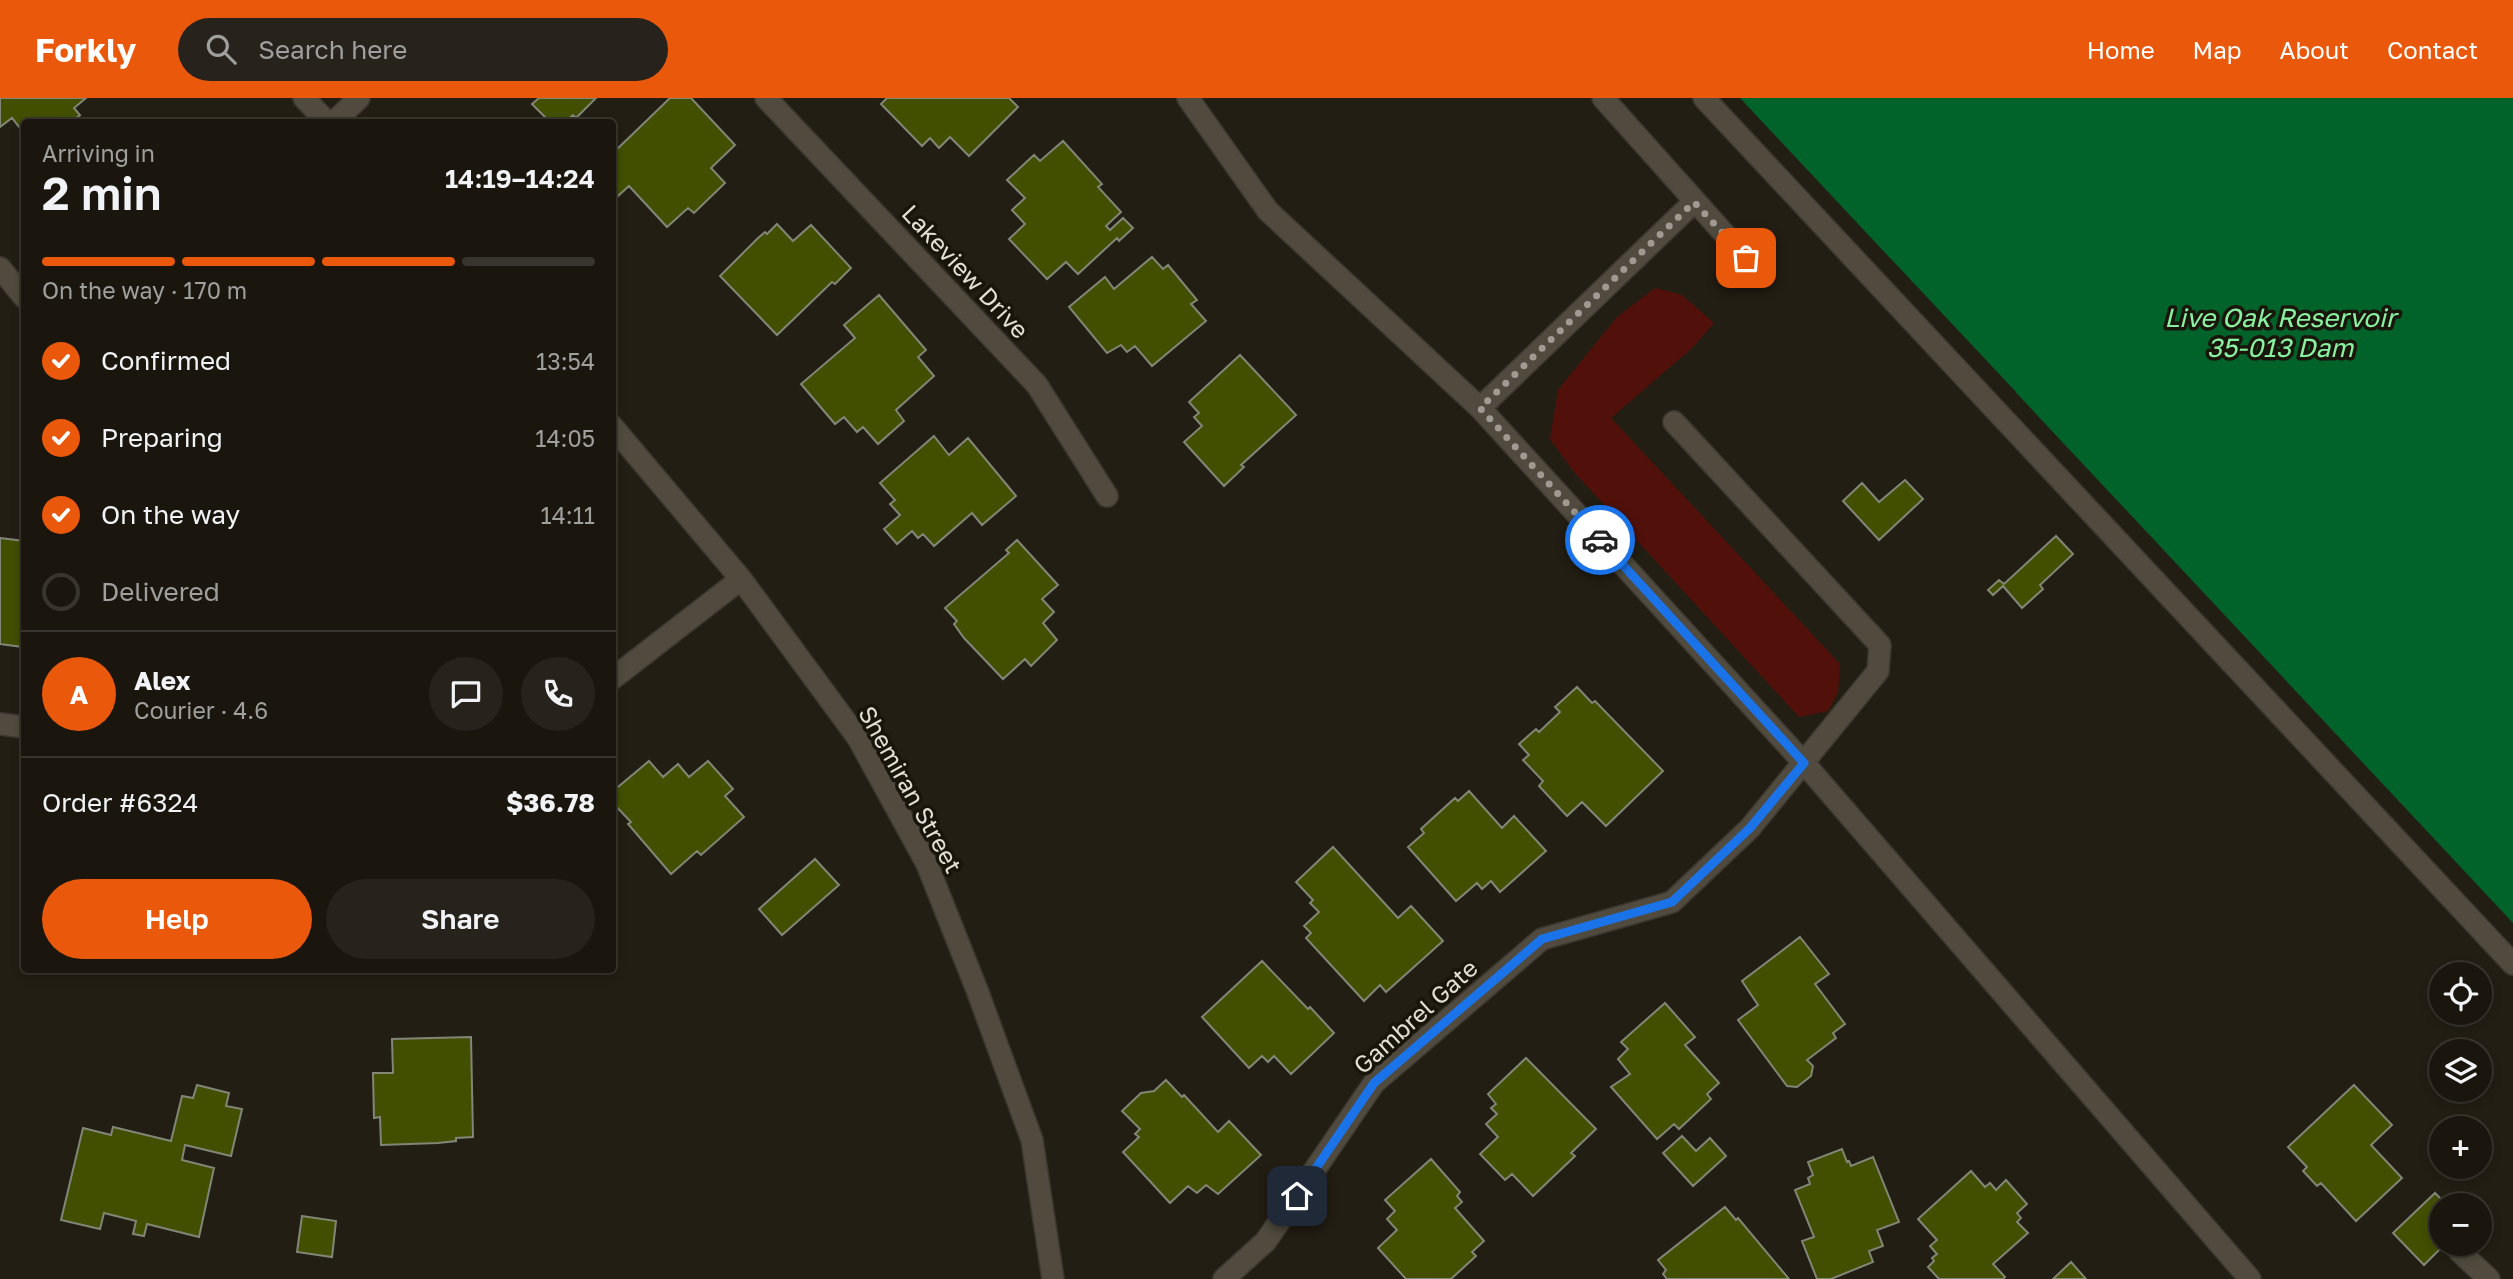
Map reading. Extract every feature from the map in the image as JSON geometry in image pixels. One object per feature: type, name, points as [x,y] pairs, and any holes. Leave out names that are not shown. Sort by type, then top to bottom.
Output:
[{"type":"street","points":[[304,98],[324,119]]},
{"type":"street","points":[[337,119],[359,98]]},
{"type":"street","name":"Lakeview Drive","points":[[766,98],[1037,385],[1107,496]]},
{"type":"street","points":[[1188,98],[1268,211],[1480,408],[1804,763],[2250,1279]]},
{"type":"street","points":[[1603,98],[1746,258]]},
{"type":"street","points":[[1704,98],[2513,964]]},
{"type":"street","points":[[1480,408],[1694,202]]},
{"type":"street","points":[[0,268],[21,293]]},
{"type":"street","points":[[1674,422],[1880,645],[1878,671],[1804,763]]},
{"type":"street","name":"Shemiran Street","points":[[616,431],[741,579],[858,738],[927,864],[1032,1140],[1053,1279]]},
{"type":"street","points":[[616,676],[741,579]]},
{"type":"street","points":[[0,724],[21,727]]},
{"type":"street","name":"Gambrel Gate","points":[[1224,1279],[1266,1241],[1374,1083],[1542,939],[1672,902],[1750,828],[1804,763]]},
{"type":"street","points":[[2464,1256],[2489,1279]]},
{"type":"shaded area","points":[[1655,288],[1682,295],[1714,323],[1692,348],[1611,418],[1840,664],[1838,692],[1828,711],[1799,717],[1573,471],[1550,439],[1558,390],[1617,317]]},
{"type":"water","name":"Live Oak Reservoir 35-013 Dam","points":[[1740,98],[2513,98],[2513,923]]},
{"type":"pier","points":[[1890,258],[2016,392],[2013,394],[1887,261]]},
{"type":"building","points":[[0,98],[86,98],[74,108],[80,115],[75,119],[21,119],[21,129],[12,118],[0,127]]},
{"type":"building","points":[[539,98],[596,98],[576,118],[573,115],[568,119],[547,119],[532,104]]},
{"type":"building","points":[[670,98],[691,98],[735,145],[711,168],[725,183],[694,213],[688,208],[667,227],[629,186],[618,196],[616,194],[616,150]]},
{"type":"building","points":[[887,98],[1009,98],[1018,107],[969,156],[950,137],[939,148],[930,138],[922,146],[881,104]]},
{"type":"building","points":[[1063,141],[1102,184],[1098,187],[1121,212],[1106,226],[1110,230],[1123,218],[1133,228],[1119,241],[1117,238],[1078,274],[1066,262],[1047,279],[1009,239],[1025,224],[1012,210],[1025,198],[1007,180],[1034,155],[1040,161]]},
{"type":"building","points":[[777,224],[793,241],[811,225],[851,268],[835,284],[832,282],[777,335],[720,276],[757,239]]},
{"type":"building","points":[[1152,257],[1163,269],[1168,265],[1197,300],[1191,304],[1206,321],[1152,366],[1135,346],[1127,352],[1121,345],[1107,353],[1069,307],[1105,277],[1114,289]]},
{"type":"building","points":[[879,295],[926,350],[918,357],[934,376],[896,410],[904,421],[878,444],[863,427],[857,432],[844,417],[835,424],[801,384],[855,338],[844,325]]},
{"type":"building","points":[[1240,355],[1296,415],[1241,465],[1244,467],[1224,486],[1184,442],[1202,426],[1194,417],[1199,413],[1189,402]]},
{"type":"building","points":[[934,436],[949,455],[968,438],[1016,496],[982,525],[972,513],[934,546],[923,534],[918,538],[912,531],[897,544],[884,529],[900,515],[890,504],[895,500],[880,483]]},
{"type":"building","points":[[1905,480],[1923,499],[1879,540],[1843,501],[1862,483],[1879,502]]},
{"type":"building","points":[[2056,536],[2073,554],[2040,585],[2043,589],[2022,608],[2003,586],[1993,595],[1988,590],[1999,580],[2004,584]]},
{"type":"building","points":[[0,538],[21,541],[21,647],[0,644]]},
{"type":"building","points":[[1017,540],[1058,585],[1042,599],[1054,612],[1043,623],[1057,640],[1031,666],[1025,659],[1003,679],[964,638],[954,624],[957,621],[945,608],[1009,553],[1006,550]]},
{"type":"building","points":[[1577,687],[1592,703],[1595,701],[1663,771],[1606,826],[1582,802],[1567,816],[1539,786],[1543,781],[1523,760],[1529,755],[1519,744],[1536,729],[1539,732],[1560,712],[1555,707]]},
{"type":"building","points":[[649,761],[663,777],[678,764],[689,777],[708,761],[733,789],[725,796],[744,817],[701,855],[697,851],[671,874],[616,806],[616,789]]},
{"type":"building","points":[[1469,791],[1502,828],[1514,816],[1546,851],[1500,892],[1491,881],[1482,889],[1477,883],[1456,901],[1408,847],[1424,833],[1421,829],[1455,798],[1458,801]]},
{"type":"building","points":[[1333,847],[1398,918],[1411,906],[1443,941],[1386,992],[1380,985],[1364,1001],[1306,938],[1311,933],[1304,926],[1319,912],[1310,903],[1313,900],[1296,882]]},
{"type":"building","points":[[815,859],[839,885],[782,935],[759,909]]},
{"type":"building","points":[[1800,937],[1829,974],[1815,984],[1845,1024],[1833,1033],[1836,1038],[1807,1060],[1813,1066],[1811,1076],[1797,1087],[1787,1086],[1738,1020],[1758,1005],[1742,981]]},
{"type":"building","points":[[1262,961],[1334,1033],[1291,1074],[1274,1056],[1268,1062],[1262,1056],[1249,1068],[1202,1017]]},
{"type":"building","points":[[1665,1003],[1695,1037],[1685,1045],[1719,1083],[1707,1094],[1711,1099],[1679,1129],[1674,1124],[1657,1139],[1611,1087],[1630,1074],[1618,1059],[1628,1049],[1621,1042]]},
{"type":"building","points":[[471,1037],[473,1137],[438,1143],[381,1145],[380,1117],[374,1118],[373,1073],[393,1073],[392,1039]]},
{"type":"building","points":[[1526,1058],[1596,1129],[1571,1153],[1575,1156],[1533,1196],[1512,1174],[1505,1180],[1480,1154],[1498,1137],[1486,1124],[1497,1114],[1491,1108],[1496,1104],[1488,1094]]},
{"type":"building","points":[[1166,1080],[1182,1097],[1184,1095],[1218,1132],[1229,1121],[1261,1155],[1218,1194],[1206,1185],[1197,1193],[1188,1186],[1170,1203],[1123,1152],[1139,1137],[1135,1134],[1140,1129],[1122,1111],[1141,1093],[1154,1091]]},
{"type":"building","points":[[197,1085],[229,1093],[226,1106],[242,1109],[231,1156],[185,1145],[182,1160],[214,1168],[199,1237],[147,1224],[144,1236],[133,1234],[136,1221],[104,1213],[100,1229],[61,1220],[83,1128],[111,1135],[113,1127],[171,1141],[182,1096],[193,1098]]},
{"type":"building","points":[[2354,1085],[2392,1125],[2371,1145],[2402,1178],[2356,1221],[2321,1183],[2317,1186],[2303,1171],[2307,1167],[2288,1147]]},
{"type":"building","points":[[1682,1136],[1696,1151],[1710,1138],[1726,1156],[1693,1186],[1663,1153]]},
{"type":"building","points":[[1842,1149],[1851,1166],[1873,1157],[1899,1222],[1877,1230],[1883,1246],[1869,1251],[1873,1262],[1831,1279],[1817,1279],[1802,1241],[1814,1237],[1795,1190],[1810,1184],[1808,1178],[1813,1175],[1808,1162]]},
{"type":"building","points":[[1431,1159],[1460,1192],[1457,1196],[1462,1202],[1455,1208],[1484,1241],[1472,1252],[1476,1256],[1451,1279],[1406,1279],[1378,1248],[1397,1230],[1387,1219],[1395,1211],[1385,1200]]},
{"type":"building","points":[[1971,1171],[1985,1187],[1990,1183],[1996,1190],[2006,1180],[2027,1204],[2017,1213],[2021,1218],[2017,1222],[2028,1233],[1993,1264],[2005,1277],[2003,1279],[1939,1279],[1928,1267],[1937,1254],[1930,1246],[1937,1240],[1918,1219]]},
{"type":"building","points":[[2429,1199],[2429,1256],[2433,1256],[2424,1265],[2393,1233]]},
{"type":"building","points":[[1725,1207],[1736,1220],[1738,1218],[1789,1279],[1667,1279],[1663,1274],[1666,1270],[1658,1260]]},
{"type":"building","points":[[302,1216],[336,1221],[332,1257],[297,1252]]},
{"type":"building","points":[[2071,1262],[2086,1279],[2053,1279]]},
{"type":"way so far","points":[[1600,540],[1480,408],[1694,202],[1746,258]]},
{"type":"route","points":[[1297,1196],[1374,1083],[1542,939],[1672,902],[1750,828],[1804,763],[1600,540]]}]
